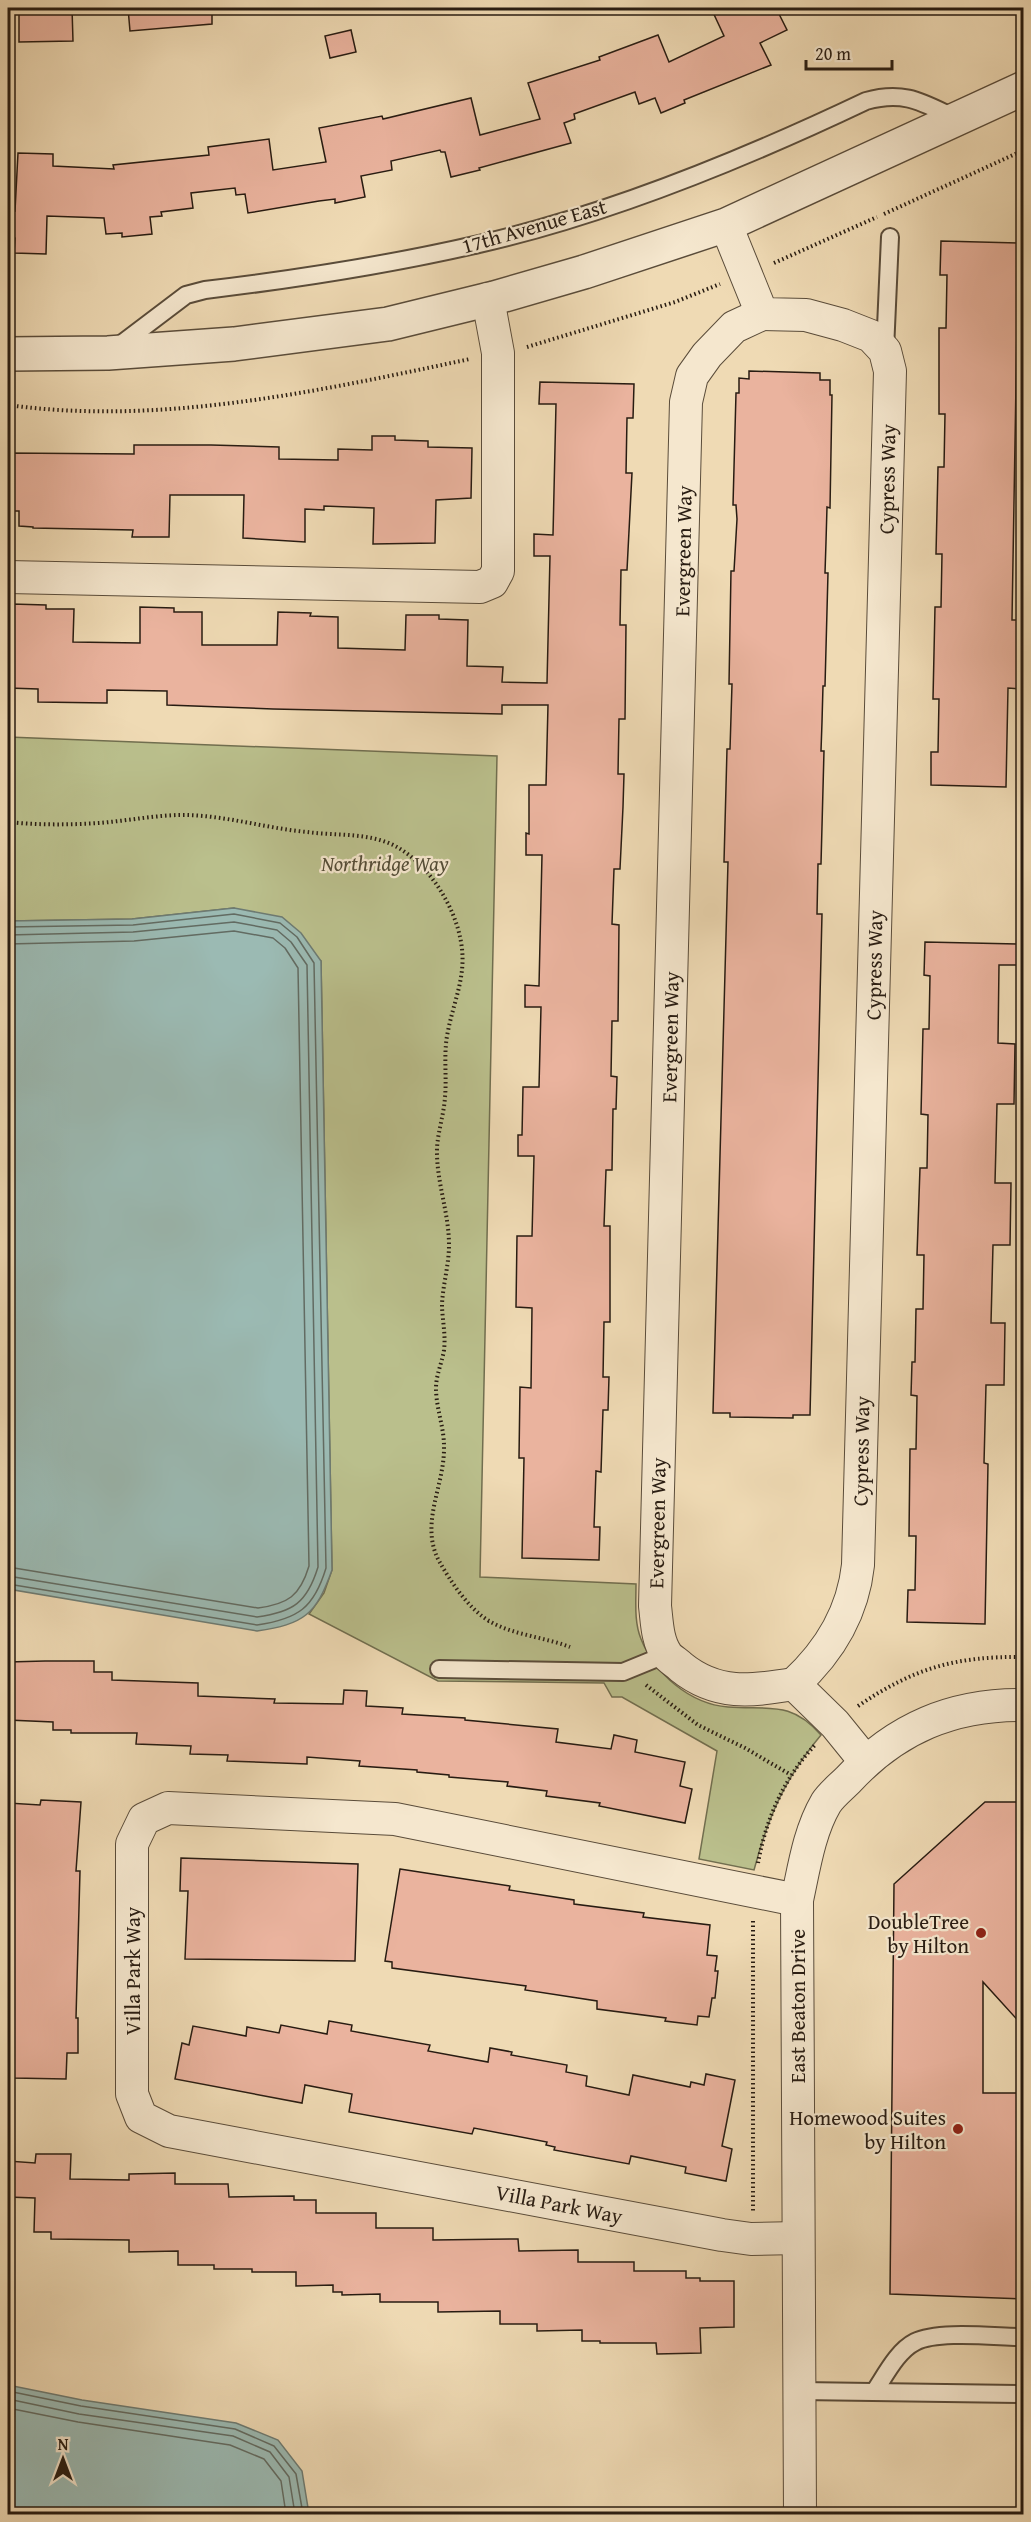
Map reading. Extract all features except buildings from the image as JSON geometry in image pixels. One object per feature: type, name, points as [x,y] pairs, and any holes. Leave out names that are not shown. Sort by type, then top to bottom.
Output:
[{"type":"street","points":[[8,354],[108,354],[234,344],[388,324],[488,299],[584,272],[726,225],[1023,88]]},
{"type":"street","points":[[726,225],[762,314],[806,315],[843,325],[871,336],[885,351]]},
{"type":"street","points":[[8,577],[480,587],[492,582],[498,571],[498,353],[488,299]]},
{"type":"street","name":"Evergreen Way","points":[[762,314],[734,327],[707,355],[692,376],[686,402],[655,1606],[658,1635],[667,1654],[696,1679],[723,1688],[751,1691],[794,1684]]},
{"type":"street","name":"Cypress Way","points":[[794,1684],[811,1668],[844,1620],[855,1590],[858,1565],[890,370],[885,351]]},
{"type":"street","points":[[794,1684],[835,1724],[865,1761]]},
{"type":"street","name":"East Beaton Drive","points":[[800,2514],[797,1900],[808,1849],[826,1803],[865,1761],[910,1729],[954,1712],[1023,1705]]},
{"type":"street","name":"Villa Park Way","points":[[797,1900],[395,1819],[168,1808],[144,1819],[132,1844],[132,2094],[141,2117],[169,2131],[710,2233],[751,2239],[798,2238]]},
{"type":"lane","name":"17th Avenue East","points":[[108,354],[186,295],[205,290],[359,269],[480,244],[547,225],[704,171],[866,101],[898,96],[916,100],[958,119]]},
{"type":"lane","points":[[885,351],[891,237]]},
{"type":"lane","points":[[439,1669],[624,1672],[667,1654]]},
{"type":"lane","points":[[874,2392],[898,2358],[915,2342],[940,2336],[1023,2337]]},
{"type":"lane","points":[[800,2391],[1023,2394]]},
{"type":"path","points":[[8,822],[81,824],[176,815],[213,816],[291,831],[374,838],[396,846],[415,860],[446,900],[456,921],[462,944],[462,965],[461,987],[448,1029],[445,1050],[446,1092],[437,1152],[449,1246],[442,1299],[445,1342],[436,1389],[444,1447],[437,1502],[430,1518],[431,1540],[439,1559],[473,1609],[488,1620],[578,1651]]},
{"type":"path","points":[[624,1672],[640,1681],[698,1725],[746,1748],[791,1775]]},
{"type":"green space","name":"Northridge Way","points":[[8,737],[497,756],[480,1577],[636,1584],[636,1619],[641,1639],[655,1664],[676,1685],[700,1700],[714,1705],[778,1709],[789,1712],[799,1716],[821,1735],[797,1767],[779,1799],[765,1833],[754,1870],[699,1859],[717,1751],[622,1697],[612,1697],[604,1683],[438,1681],[309,1614],[324,1593],[332,1570],[321,961],[234,908],[132,919],[8,921]]},
{"type":"water","points":[[234,908],[282,917],[301,933],[321,961],[332,1570],[320,1598],[306,1615],[286,1625],[257,1631],[8,1589],[8,921],[132,919]]},
{"type":"water","points":[[8,2385],[82,2400],[236,2423],[278,2440],[302,2471],[309,2514],[8,2514]]},
{"type":"place","name":"DoubleTree by Hilton","points":[[981,1933]]},
{"type":"place","name":"Homewood Suites by Hilton","points":[[958,2129]]}]
